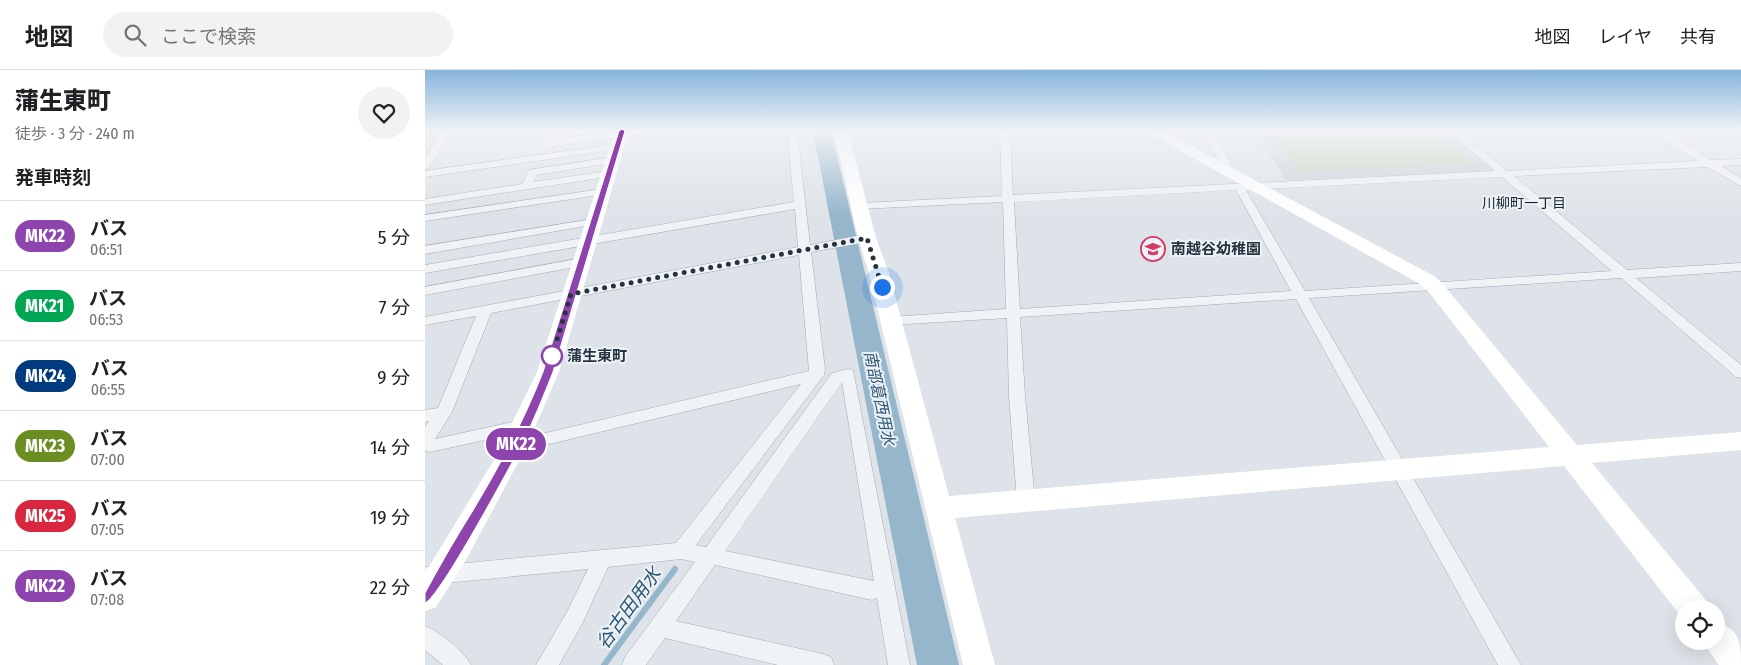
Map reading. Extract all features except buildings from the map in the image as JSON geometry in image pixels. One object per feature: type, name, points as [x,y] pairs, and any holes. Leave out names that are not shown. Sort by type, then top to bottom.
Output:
[{"type":"street","points":[[425,174],[563,159]]},
{"type":"street","points":[[425,218],[598,159]]},
{"type":"street","points":[[425,202],[526,186],[599,159]]},
{"type":"street","points":[[425,597],[433,575],[516,446],[526,425],[548,372],[613,159]]},
{"type":"street","points":[[681,552],[816,375],[817,369],[795,159]]},
{"type":"street","points":[[848,159],[860,206],[863,239],[878,270],[979,665]]},
{"type":"street","points":[[1006,159],[1017,396],[1026,501]]},
{"type":"street","points":[[1203,159],[1220,168],[1246,187],[1427,280],[1435,287],[1687,600]]},
{"type":"street","points":[[1220,168],[1227,164],[1224,159]]},
{"type":"street","points":[[1486,159],[1741,373]]},
{"type":"street","points":[[1702,159],[1741,183]]},
{"type":"street","points":[[860,206],[1741,162]]},
{"type":"street","points":[[1246,187],[1302,296],[1398,471],[1509,665]]},
{"type":"street","points":[[425,250],[590,235],[799,205]]},
{"type":"street","points":[[425,268],[590,235]]},
{"type":"street","points":[[425,320],[863,239]]},
{"type":"street","points":[[425,291],[582,262]]},
{"type":"street","points":[[890,322],[1741,267]]},
{"type":"street","points":[[425,440],[444,412],[486,309]]},
{"type":"street","points":[[633,665],[837,376],[848,374],[899,665]]},
{"type":"street","points":[[516,446],[816,375]]},
{"type":"street","points":[[425,416],[444,412]]},
{"type":"street","points":[[425,444],[430,446],[526,425]]},
{"type":"street","points":[[939,508],[1741,442]]},
{"type":"street","points":[[433,575],[681,552],[709,556],[872,591],[886,586]]},
{"type":"street","points":[[547,665],[575,617],[602,559]]},
{"type":"street","points":[[660,626],[823,665]]},
{"type":"street","points":[[425,636],[460,665]]},
{"type":"street","points":[[1725,647],[1739,665]]},
{"type":"shaded area","points":[[1272,159],[1480,159],[1494,171],[1286,180]]},
{"type":"green space","points":[[1290,159],[1469,159],[1475,164],[1299,172]]},
{"type":"waterway","name":"南部葛西用水","points":[[828,159],[938,665]]},
{"type":"waterway","name":"谷古田用水","points":[[604,665],[675,569]]},
{"type":"bus line","name":"MK22","points":[[425,597],[484,502],[516,446],[537,401],[548,372],[614,159]]},
{"type":"place","name":"南越谷幼稚園","points":[[1153,249]]},
{"type":"place","name":"蒲生東町","points":[[552,356]]},
{"type":"district","name":"川柳町一丁目","points":[[1524,203]]},
{"type":"route","points":[[552,356],[571,294],[867,238],[882,287]]}]
